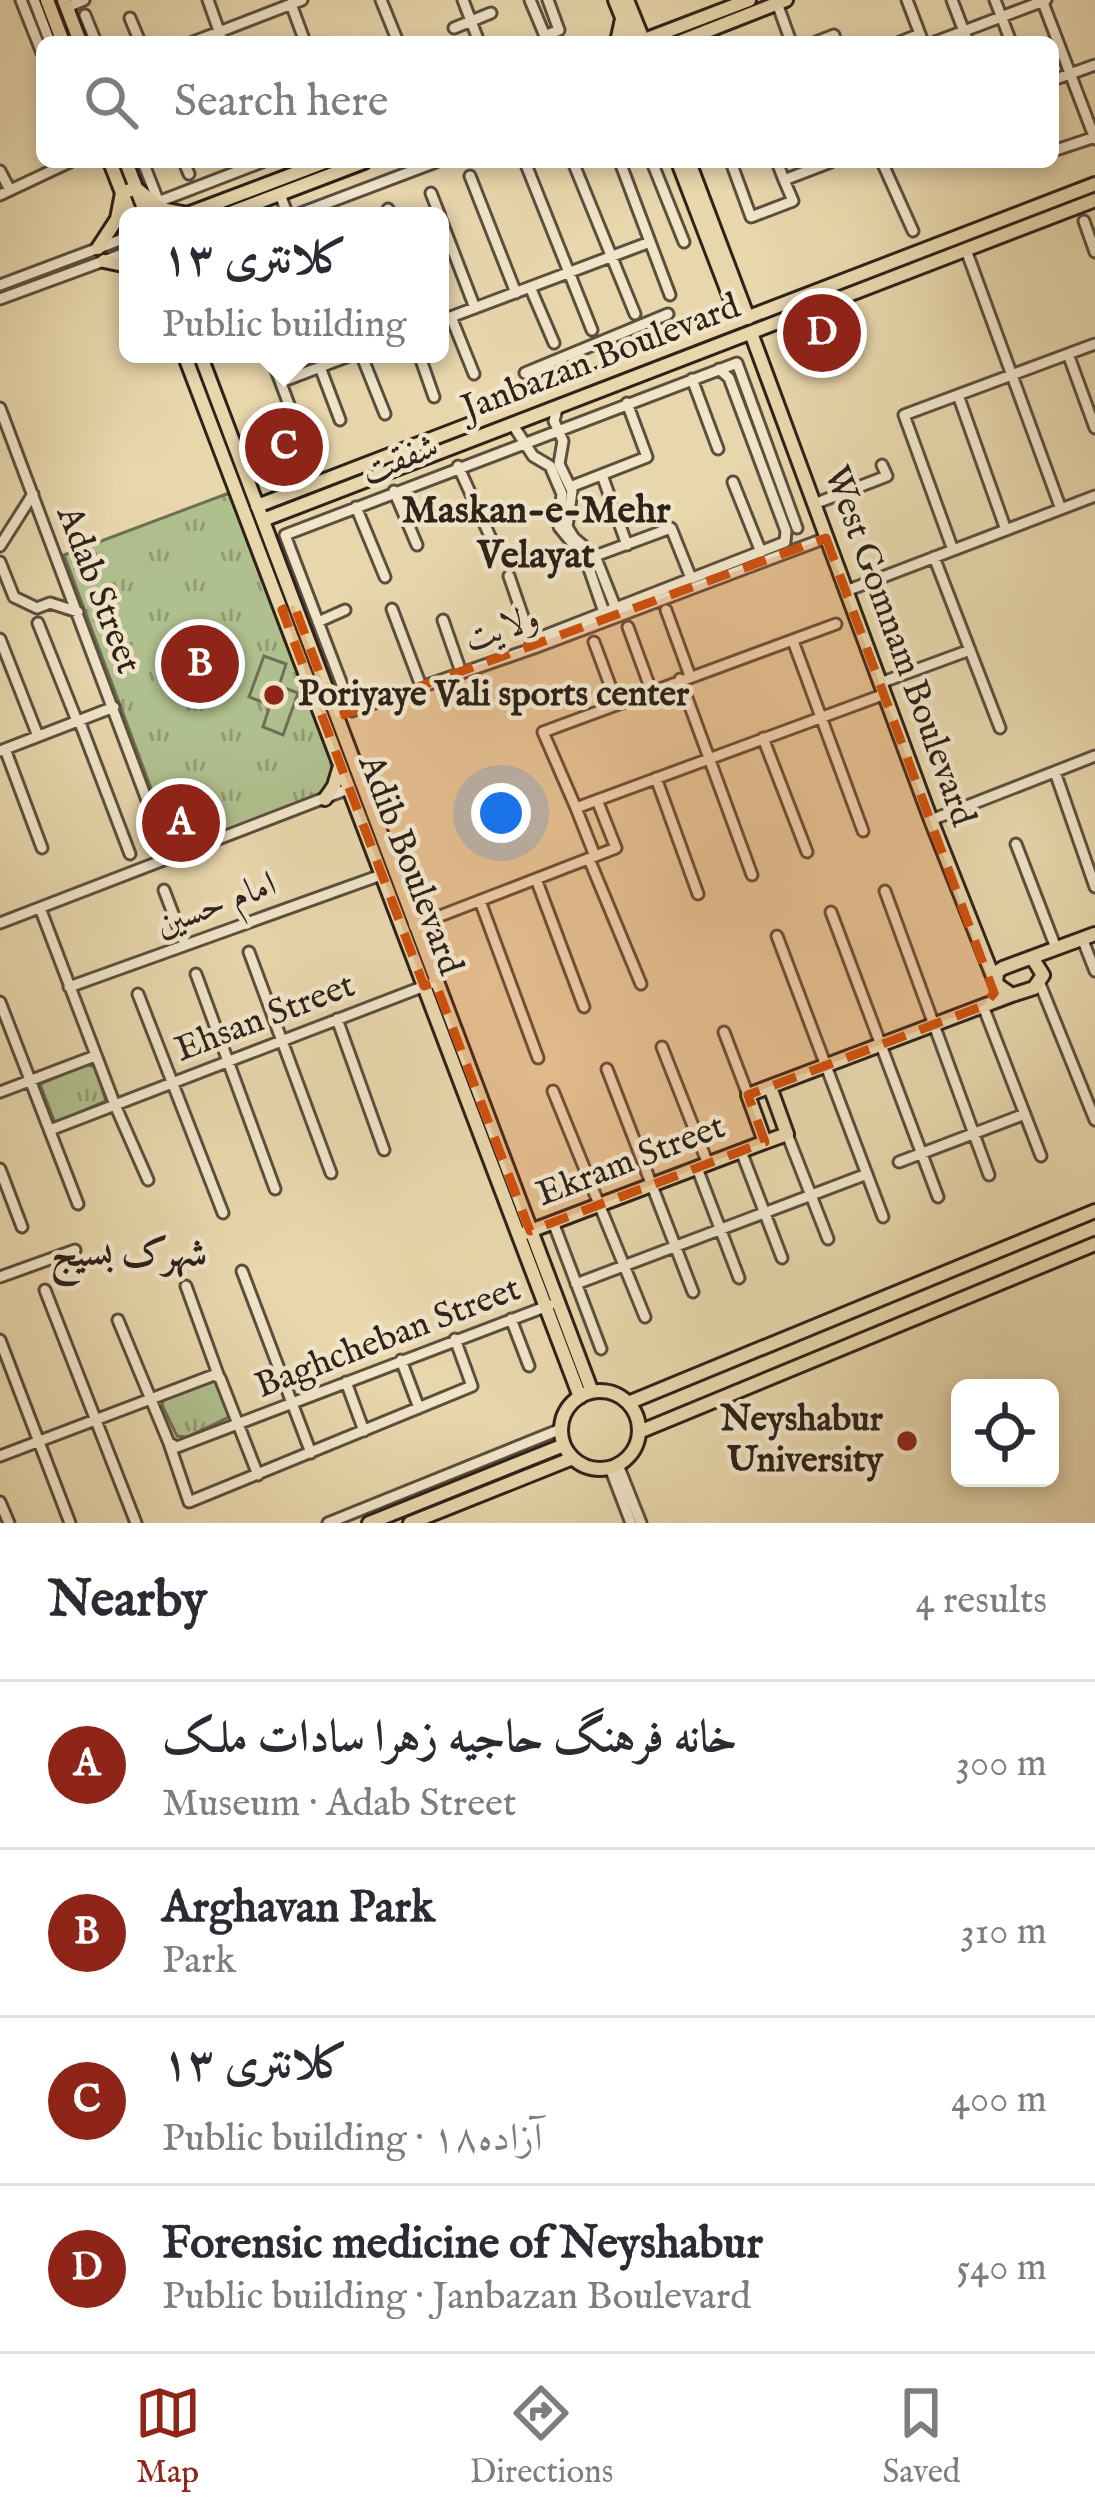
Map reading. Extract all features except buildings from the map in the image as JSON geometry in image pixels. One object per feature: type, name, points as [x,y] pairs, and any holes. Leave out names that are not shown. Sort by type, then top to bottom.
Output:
[{"type":"main road","points":[[616,0],[636,36]]},
{"type":"main road","points":[[620,36],[628,17],[628,0]]},
{"type":"main road","points":[[655,36],[748,0]]},
{"type":"main road","points":[[37,1],[59,36]]},
{"type":"main road","points":[[694,36],[781,2]]},
{"type":"main road","points":[[66,3],[78,36]]},
{"type":"main road","points":[[628,17],[666,32]]},
{"type":"main road","points":[[112,168],[127,207]]},
{"type":"main road","points":[[128,168],[143,207]]},
{"type":"main road","points":[[240,207],[314,168]]},
{"type":"main road","points":[[212,207],[344,168]]},
{"type":"main road","points":[[681,168],[742,314]]},
{"type":"main road","points":[[691,168],[742,314]]},
{"type":"main road","name":"Janbazan Boulevard","points":[[348,479],[660,369],[1089,186]]},
{"type":"main road","points":[[122,193],[136,188]]},
{"type":"main road","points":[[136,188],[164,207]]},
{"type":"main road","points":[[119,207],[122,193]]},
{"type":"main road","name":"Janbazan Boulevard","points":[[260,513],[742,314],[832,294],[966,250],[1095,200]]},
{"type":"main road","points":[[119,209],[101,255],[119,262]]},
{"type":"main road","name":"West Gomnam Boulevard","points":[[751,333],[995,981]]},
{"type":"main road","points":[[654,354],[660,369]]},
{"type":"main road","name":"Adib Boulevard","points":[[187,363],[335,717],[414,926],[429,984]]},
{"type":"main road","name":"Adib Boulevard","points":[[203,363],[260,513],[348,789],[429,984],[586,1394]]},
{"type":"main road","points":[[209,423],[224,417]]},
{"type":"main road","points":[[325,799],[338,779],[338,761]]},
{"type":"main road","points":[[983,1006],[1003,968],[1089,936]]},
{"type":"main road","points":[[1033,959],[1043,975],[1040,984]]},
{"type":"main road","points":[[995,981],[1012,995]]},
{"type":"main road","name":"Ekram Street","points":[[765,1142],[748,1095],[1040,984]]},
{"type":"main road","points":[[770,1087],[787,1134]]},
{"type":"main road","name":"Ekram Street","points":[[524,1234],[787,1134]]},
{"type":"main road","points":[[628,1403],[1095,1211]]},
{"type":"main road","points":[[639,1432],[1095,1244]]},
{"type":"main road","points":[[586,1394],[617,1395],[628,1403],[639,1432],[633,1451],[614,1466],[590,1468],[572,1458],[564,1445],[563,1416],[586,1394]]},
{"type":"main road","points":[[369,1523],[564,1445]]},
{"type":"main road","points":[[410,1523],[572,1458]]},
{"type":"street","points":[[21,0],[36,38]]},
{"type":"street","points":[[66,3],[84,0]]},
{"type":"street","points":[[381,0],[396,36]]},
{"type":"street","points":[[463,0],[477,36]]},
{"type":"street","points":[[530,0],[545,36],[559,30],[548,0]]},
{"type":"street","points":[[907,0],[921,36]]},
{"type":"street","points":[[952,0],[966,36]]},
{"type":"street","points":[[994,0],[1009,36]]},
{"type":"street","points":[[968,36],[1044,0],[1057,36]]},
{"type":"street","points":[[37,1],[48,36]]},
{"type":"street","points":[[224,36],[296,2],[304,36]]},
{"type":"street","points":[[781,2],[790,36]]},
{"type":"street","points":[[208,8],[222,36]]},
{"type":"street","points":[[454,28],[491,13]]},
{"type":"street","points":[[85,15],[94,36]]},
{"type":"street","points":[[130,18],[138,36]]},
{"type":"street","points":[[1059,41],[1095,138],[1059,150]]},
{"type":"street","points":[[1059,78],[1095,65]]},
{"type":"street","points":[[0,171],[5,193],[57,168]]},
{"type":"street","points":[[145,168],[159,205],[249,168]]},
{"type":"street","points":[[186,168],[189,174]]},
{"type":"street","points":[[267,168],[286,207]]},
{"type":"street","points":[[315,207],[420,168]]},
{"type":"street","points":[[527,168],[592,330]]},
{"type":"street","points":[[575,168],[635,314]]},
{"type":"street","points":[[622,168],[670,295]]},
{"type":"street","points":[[654,168],[684,242]]},
{"type":"street","points":[[732,168],[751,217],[793,201],[779,168]]},
{"type":"street","points":[[784,180],[815,168]]},
{"type":"street","points":[[885,168],[913,231]]},
{"type":"street","points":[[1089,186],[1095,171]]},
{"type":"street","points":[[470,176],[516,292]]},
{"type":"street","points":[[431,193],[436,207]]},
{"type":"street","points":[[1084,221],[1095,252]]},
{"type":"street","points":[[449,240],[475,308]]},
{"type":"street","points":[[0,299],[101,255],[119,242]]},
{"type":"street","points":[[449,318],[650,242]]},
{"type":"street","points":[[966,250],[1061,509]]},
{"type":"street","points":[[0,285],[119,254]]},
{"type":"street","points":[[530,287],[554,343]]},
{"type":"street","points":[[525,373],[668,314]]},
{"type":"street","points":[[449,325],[474,374]]},
{"type":"street","points":[[953,550],[904,416],[1095,344]]},
{"type":"street","points":[[1068,354],[1095,428]]},
{"type":"street","points":[[565,356],[576,384]]},
{"type":"street","points":[[274,363],[300,434]]},
{"type":"street","points":[[281,382],[330,363]]},
{"type":"street","points":[[355,363],[385,414]]},
{"type":"street","points":[[422,363],[434,397]]},
{"type":"street","name":"شفقت","points":[[319,622],[285,535],[737,363],[797,528]]},
{"type":"street","points":[[320,367],[340,420]]},
{"type":"street","points":[[557,409],[554,421],[563,441],[559,464],[570,487],[567,526],[590,558],[611,612],[782,544],[786,531],[729,378],[719,369]]},
{"type":"street","points":[[692,379],[718,449]]},
{"type":"street","points":[[958,395],[1006,530]]},
{"type":"street","points":[[570,487],[647,458],[627,403]]},
{"type":"street","name":"Adab Street","points":[[0,408],[169,859]]},
{"type":"street","points":[[513,424],[533,456],[550,466],[562,494],[559,527],[590,558]]},
{"type":"street","points":[[814,504],[887,476],[882,465]]},
{"type":"street","points":[[458,466],[494,545]]},
{"type":"street","points":[[602,475],[627,544]]},
{"type":"street","points":[[733,482],[761,552]]},
{"type":"street","points":[[394,491],[417,545]]},
{"type":"street","points":[[0,546],[32,494]]},
{"type":"street","points":[[846,591],[1095,496]]},
{"type":"street","points":[[356,506],[386,577]]},
{"type":"street","points":[[590,558],[671,528],[691,578]]},
{"type":"street","name":"ولایت","points":[[335,717],[611,612],[826,538]]},
{"type":"street","points":[[934,557],[1000,728]]},
{"type":"street","points":[[0,562],[14,597],[37,608],[50,603],[78,612]]},
{"type":"street","points":[[509,576],[532,645]]},
{"type":"street","points":[[392,609],[421,686]]},
{"type":"street","points":[[345,610],[319,622],[352,711]]},
{"type":"street","points":[[666,610],[709,758],[752,875]]},
{"type":"street","points":[[443,620],[461,672]]},
{"type":"street","points":[[38,623],[130,854]]},
{"type":"street","points":[[641,984],[543,732],[836,623]]},
{"type":"street","points":[[628,627],[651,689]]},
{"type":"street","points":[[0,639],[38,736]]},
{"type":"street","points":[[793,640],[863,831]]},
{"type":"street","points":[[593,642],[616,704]]},
{"type":"street","points":[[576,808],[820,716],[970,650]]},
{"type":"street","points":[[42,848],[3,750],[114,707]]},
{"type":"street","points":[[763,738],[807,852]]},
{"type":"street","points":[[931,820],[1095,756]]},
{"type":"street","points":[[1055,772],[1095,887]]},
{"type":"street","points":[[656,778],[698,894]]},
{"type":"street","points":[[0,923],[348,789]]},
{"type":"street","points":[[414,926],[616,848],[597,800]]},
{"type":"street","points":[[1016,844],[1056,948]]},
{"type":"street","name":"امام حسین","points":[[69,987],[382,875]]},
{"type":"street","points":[[536,879],[584,1006]]},
{"type":"street","points":[[164,890],[185,945]]},
{"type":"street","points":[[885,891],[989,1174]]},
{"type":"street","points":[[480,901],[538,1058]]},
{"type":"street","points":[[40,908],[148,1180]]},
{"type":"street","points":[[831,912],[938,1197]]},
{"type":"street","points":[[777,936],[883,1217]]},
{"type":"street","points":[[1089,936],[1095,971]]},
{"type":"street","points":[[249,952],[331,1173]]},
{"type":"street","points":[[196,974],[275,1189]]},
{"type":"street","name":"Ehsan Street","points":[[50,1130],[429,984]]},
{"type":"street","points":[[1040,984],[1095,1120]]},
{"type":"street","points":[[138,994],[223,1213]]},
{"type":"street","points":[[0,1002],[78,1204]]},
{"type":"street","points":[[983,1006],[1042,1156]]},
{"type":"street","points":[[337,1019],[384,1150]]},
{"type":"street","points":[[724,1032],[748,1095]]},
{"type":"street","points":[[662,1047],[739,1277]]},
{"type":"street","points":[[0,1092],[95,1056]]},
{"type":"street","points":[[607,1069],[693,1292]]},
{"type":"street","points":[[553,1091],[645,1317]]},
{"type":"street","points":[[899,1162],[1025,1114]]},
{"type":"street","points":[[787,1134],[829,1239]]},
{"type":"street","points":[[741,1151],[782,1258]]},
{"type":"street","points":[[0,1169],[22,1228]]},
{"type":"street","points":[[576,1284],[867,1174]]},
{"type":"street","points":[[553,1222],[601,1349]]},
{"type":"street","points":[[0,1277],[75,1250]]},
{"type":"street","points":[[242,1271],[310,1453]]},
{"type":"street","points":[[186,1286],[220,1378]]},
{"type":"street","points":[[45,1290],[136,1523]]},
{"type":"street","name":"Baghcheban Street","points":[[170,1443],[183,1445],[551,1305]]},
{"type":"street","points":[[511,1319],[529,1366]]},
{"type":"street","points":[[118,1320],[170,1443],[189,1502],[472,1386],[455,1339]]},
{"type":"street","points":[[0,1340],[70,1523]]},
{"type":"street","points":[[401,1360],[419,1408]]},
{"type":"street","name":"Baghcheban Street","points":[[0,1456],[207,1376],[220,1378],[237,1423]]},
{"type":"street","points":[[346,1382],[364,1431]]},
{"type":"street","points":[[237,1423],[258,1475]]},
{"type":"street","points":[[328,1523],[561,1430]]},
{"type":"street","points":[[614,1466],[631,1523]]},
{"type":"street","points":[[614,1466],[641,1523]]},
{"type":"street","points":[[0,1502],[8,1523]]},
{"type":"highlighted area","points":[[826,538],[994,993],[983,1006],[748,1095],[765,1142],[530,1231],[435,982],[424,986],[282,610],[294,605],[336,717]]},
{"type":"green space","points":[[652,360],[631,373],[354,476]]},
{"type":"green space","points":[[229,493],[336,774],[326,791],[190,845],[179,845],[168,834],[64,555]]},
{"type":"green space","name":"Poriyaye Vali sports center","points":[[264,656],[286,664],[279,686],[298,693],[283,735],[263,727],[270,705],[249,697]]},
{"type":"green space","points":[[87,1064],[95,1067],[106,1101],[55,1123],[40,1084]]},
{"type":"green space","points":[[211,1379],[219,1384],[229,1417],[187,1437],[177,1436],[162,1405],[164,1397]]},
{"type":"place","name":"Forensic medicine of Neyshabur","points":[[822,333]]},
{"type":"place","name":"کلانتری ۱۳","points":[[284,447]]},
{"type":"place","name":"Arghavan Park","points":[[200,664]]},
{"type":"place","name":"Poriyaye Vali sports center","points":[[274,695]]},
{"type":"place","name":"خانه فرهنگ حاجیه زهرا سادات ملک","points":[[181,823]]},
{"type":"place","name":"Neyshabur University","points":[[907,1441]]},
{"type":"district","name":"Maskan-e-Mehr Velayat","points":[[536,534]]},
{"type":"district","name":"شهرک بسیج","points":[[129,1254]]}]
